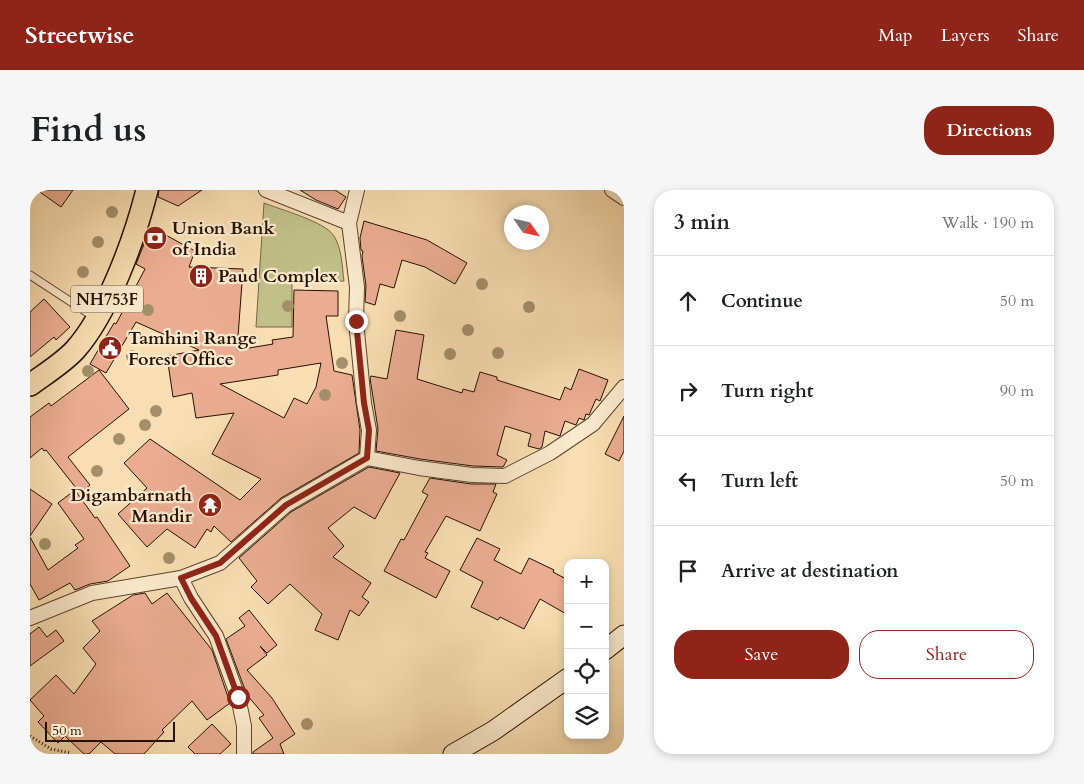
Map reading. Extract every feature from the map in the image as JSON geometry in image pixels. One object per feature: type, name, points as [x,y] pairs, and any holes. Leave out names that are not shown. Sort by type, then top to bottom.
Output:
[{"type":"main road","name":"NH753F","points":[[30,385],[74,352],[87,336],[125,258],[147,190]]},
{"type":"main road","points":[[606,649],[624,635]]},
{"type":"main road","points":[[453,754],[493,731],[564,681]]},
{"type":"street","points":[[266,190],[349,223]]},
{"type":"street","points":[[357,190],[349,223],[357,287],[356,321],[364,403],[369,430],[367,458]]},
{"type":"street","points":[[612,190],[624,198]]},
{"type":"street","points":[[30,618],[92,593],[181,578],[220,563],[286,505],[367,458],[419,468],[472,475],[505,476],[550,453],[593,424],[624,387]]},
{"type":"street","points":[[181,578],[191,598],[216,636],[238,697],[244,726],[244,754]]},
{"type":"lane","points":[[30,274],[96,319]]},
{"type":"path","points":[[30,736],[51,749],[71,753]]},
{"type":"shaded area","points":[[264,203],[322,226],[334,236],[340,252],[344,281],[292,283],[292,327],[256,327]]},
{"type":"building","points":[[37,190],[73,190],[61,207]]},
{"type":"building","points":[[159,190],[202,190],[178,206],[158,197]]},
{"type":"building","points":[[300,190],[335,190],[346,197],[338,209],[316,200]]},
{"type":"building","points":[[364,221],[427,240],[467,263],[455,284],[425,267],[402,260],[394,288],[380,284],[375,305],[365,302],[366,286],[360,238]]},
{"type":"building","points":[[151,227],[195,251],[189,267],[243,269],[237,350],[273,344],[272,340],[293,337],[294,290],[338,291],[338,316],[326,316],[334,371],[352,375],[360,430],[359,453],[281,498],[231,542],[214,526],[211,532],[207,529],[195,548],[167,529],[147,547],[118,514],[147,488],[124,463],[150,439],[240,500],[261,479],[212,454],[234,413],[196,418],[192,393],[173,397],[167,356],[199,350],[136,322],[106,373],[90,364],[114,323],[116,324],[145,269],[136,264]],"holes":[[[321,363],[316,387],[307,404],[294,398],[284,418],[220,384],[278,375],[278,370]]]},
{"type":"building","points":[[44,299],[70,327],[56,340],[54,337],[30,357],[30,312]]},
{"type":"building","points":[[396,330],[424,335],[417,379],[462,393],[463,389],[474,392],[480,372],[497,377],[497,380],[560,400],[565,387],[571,390],[579,369],[608,380],[600,401],[596,399],[589,415],[586,414],[584,420],[579,418],[576,425],[565,421],[560,436],[545,431],[542,447],[539,449],[528,446],[531,434],[505,426],[497,455],[507,460],[503,467],[473,466],[376,451],[378,429],[370,378],[371,376],[387,379]]},
{"type":"building","points":[[99,370],[129,409],[68,457],[90,485],[80,493],[46,450],[44,451],[42,448],[30,458],[30,417],[49,403],[51,406]]},
{"type":"building","points":[[624,416],[624,451],[619,461],[605,454]]},
{"type":"building","points":[[369,467],[400,473],[375,519],[354,507],[328,528],[344,546],[333,557],[371,583],[362,597],[369,602],[359,616],[350,610],[338,640],[315,630],[322,614],[290,584],[268,604],[251,587],[257,581],[239,558],[291,512]]},
{"type":"building","points":[[430,478],[471,484],[496,484],[493,492],[497,494],[480,531],[446,516],[425,552],[428,553],[425,558],[450,571],[436,598],[384,571],[401,539],[404,540],[428,495],[422,492]]},
{"type":"building","points":[[30,489],[52,504],[30,536]]},
{"type":"building","points":[[75,490],[95,518],[97,517],[130,566],[108,581],[90,584],[75,590],[70,583],[39,600],[30,584],[30,537],[48,570],[78,548],[75,545],[84,539],[58,503]]},
{"type":"building","points":[[477,538],[500,549],[494,560],[521,574],[529,558],[554,570],[553,572],[564,578],[564,613],[540,599],[524,629],[500,617],[498,620],[471,607],[483,582],[460,570]]},
{"type":"building","points":[[145,593],[152,604],[167,593],[212,650],[230,703],[207,720],[192,701],[162,730],[164,732],[144,754],[115,754],[101,742],[89,754],[84,754],[65,736],[58,743],[38,722],[44,716],[30,700],[56,675],[74,694],[96,664],[83,648],[100,631],[92,621],[133,595]]},
{"type":"building","points":[[249,610],[277,645],[267,653],[260,646],[267,655],[247,670],[272,698],[295,734],[280,744],[284,754],[253,754],[253,752],[273,738],[259,718],[264,715],[247,695],[226,639],[245,626],[239,618]]},
{"type":"building","points":[[39,627],[47,637],[56,630],[64,641],[30,666],[30,634]]},
{"type":"building","points":[[212,724],[231,744],[220,754],[195,754],[188,747]]},
{"type":"place","name":"Union Bank of India","points":[[155,238]]},
{"type":"place","name":"Paud Complex","points":[[201,276]]},
{"type":"place","name":"Tamhini Range Forest Office","points":[[110,348]]},
{"type":"place","name":"Digambarnath Mandir","points":[[210,505]]},
{"type":"route","points":[[238,697],[216,636],[191,598],[181,578],[220,563],[286,505],[367,458],[369,430],[364,403],[356,321]]}]
